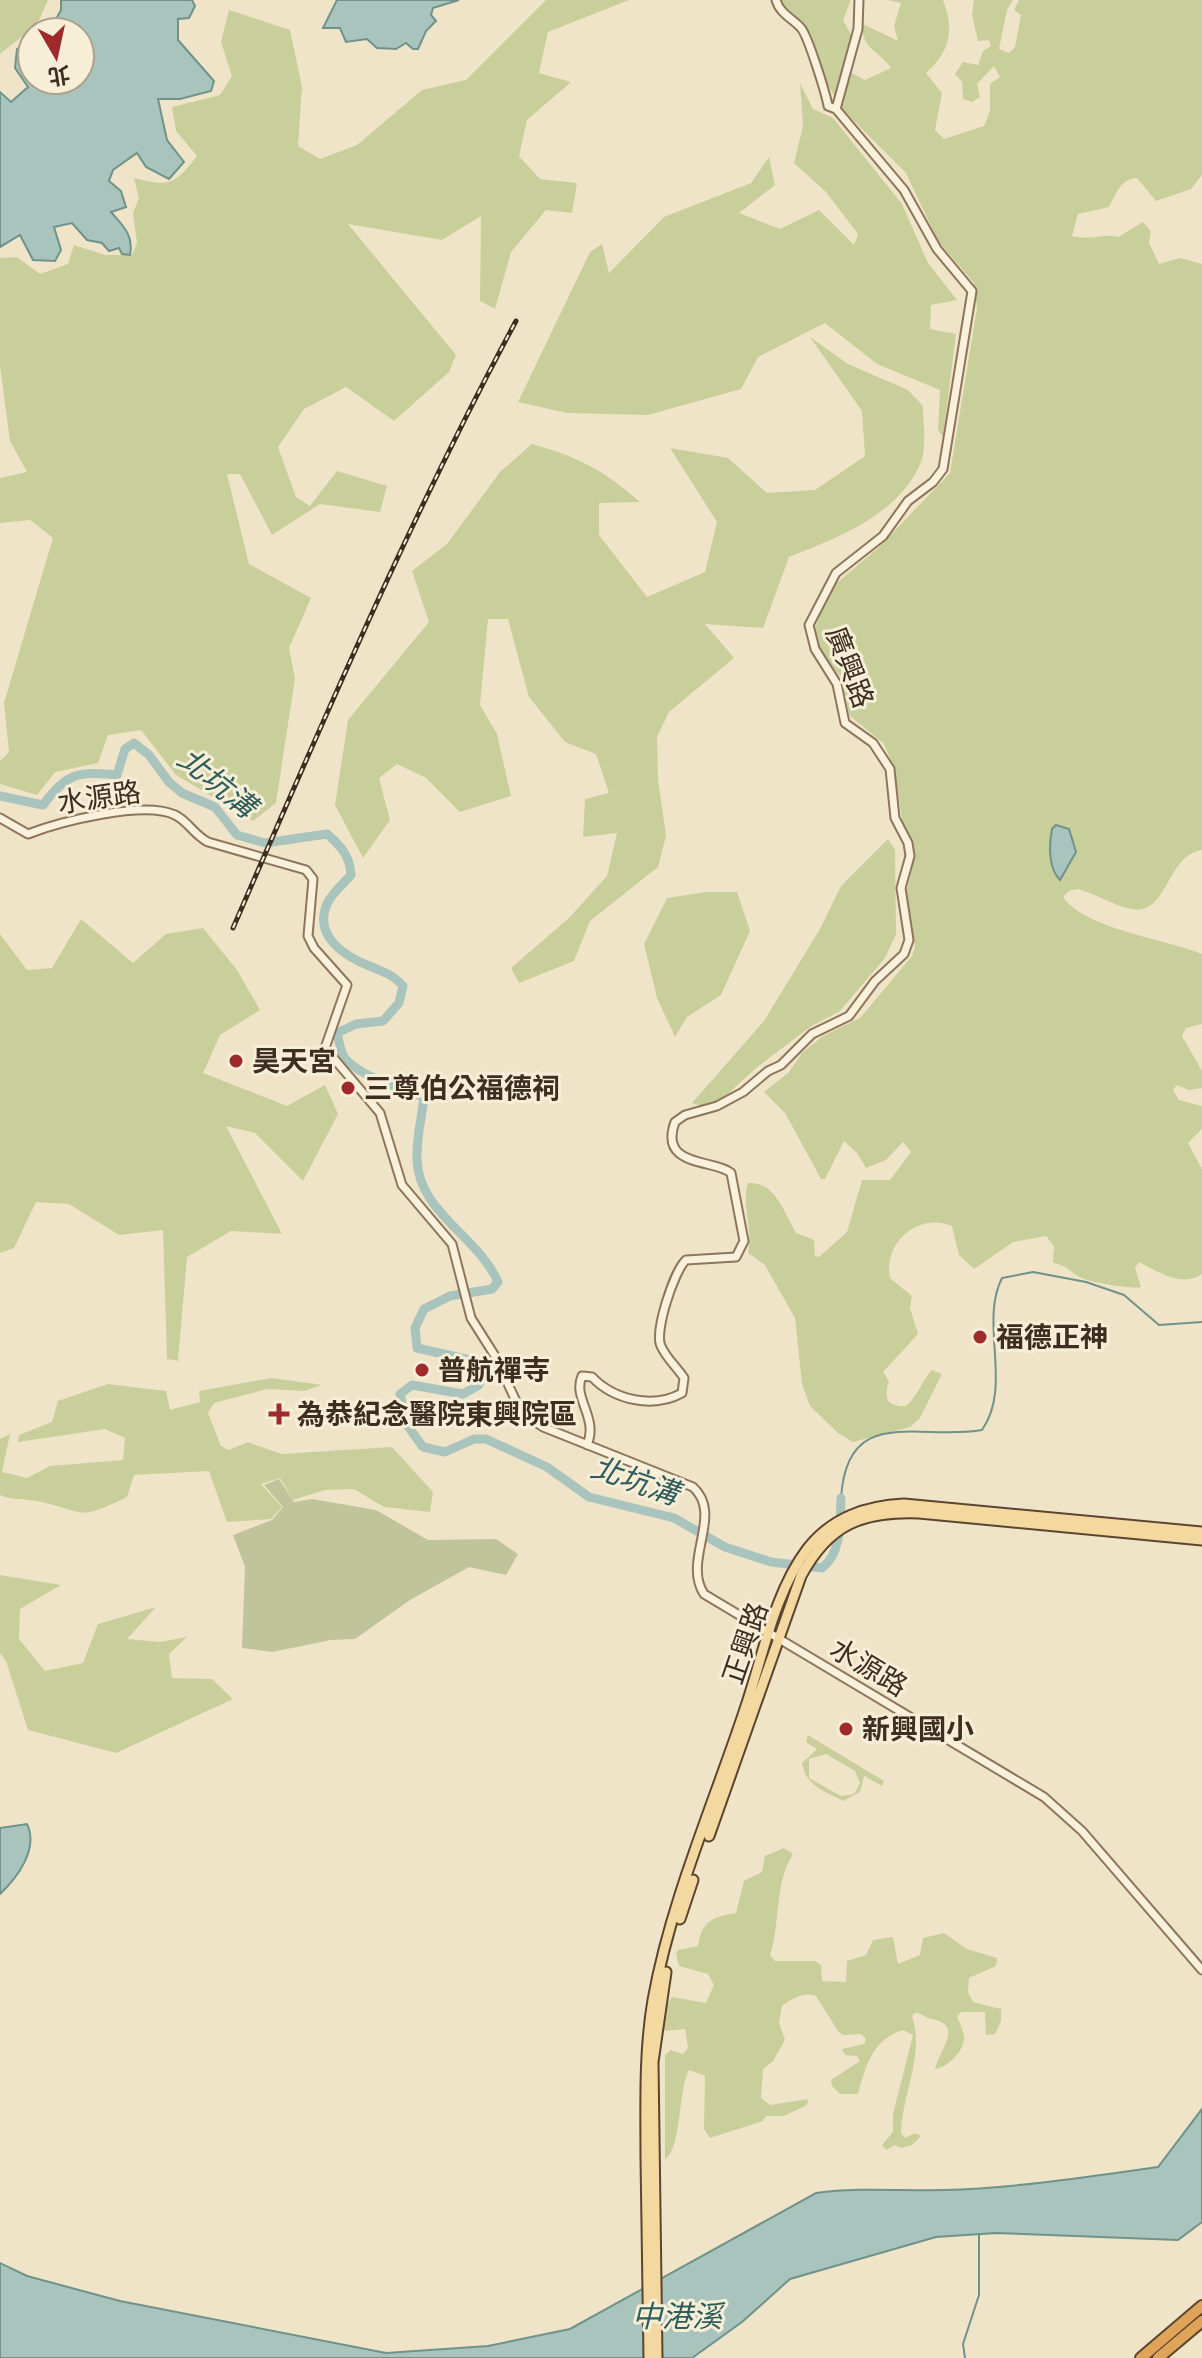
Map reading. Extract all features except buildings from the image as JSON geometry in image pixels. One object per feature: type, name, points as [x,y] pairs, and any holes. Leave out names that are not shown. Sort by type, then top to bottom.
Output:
[{"type":"highway","points":[[1141,2358],[1202,2306]]},
{"type":"highway","points":[[1160,2356],[1202,2321]]},
{"type":"main road","name":"正興路","points":[[805,1561],[843,1524],[875,1506],[904,1504],[1202,1532]]},
{"type":"main road","name":"正興路","points":[[650,2151],[647,2056],[653,2001],[681,1895],[798,1573],[830,1527],[882,1512],[1202,1540]]},
{"type":"main road","points":[[649,2358],[650,2151]]},
{"type":"main road","points":[[650,2151],[657,2358]]},
{"type":"street","points":[[776,0],[781,11],[808,38],[814,66],[826,89],[828,106],[836,109],[858,29],[859,0]]},
{"type":"street","name":"廣興路","points":[[587,1445],[593,1430],[579,1386],[582,1376],[592,1377],[602,1387],[625,1398],[650,1401],[682,1393],[684,1378],[659,1343],[671,1291],[686,1260],[736,1257],[744,1241],[734,1179],[720,1166],[693,1164],[684,1158],[675,1141],[675,1122],[743,1092],[768,1071],[781,1065],[812,1034],[849,1016],[875,981],[904,954],[909,940],[901,888],[910,856],[908,843],[895,818],[890,769],[873,743],[845,723],[837,684],[815,649],[809,625],[836,573],[883,536],[908,501],[933,482],[943,469],[972,291],[965,278],[950,267],[937,249],[904,190],[836,109]]},
{"type":"street","name":"水源路","points":[[0,818],[28,834],[50,825],[137,810],[164,810],[187,823],[199,838],[208,842],[306,870],[313,879],[308,936],[347,985],[325,1048],[380,1113],[402,1185],[452,1244],[477,1331],[495,1356],[521,1412],[543,1427],[693,1487],[704,1504],[697,1578],[704,1594],[1044,1797],[1082,1831],[1202,1970]]},
{"type":"green space","points":[[0,0],[48,0],[41,16],[16,16],[16,41],[0,54]]},
{"type":"green space","points":[[546,0],[629,0],[548,32],[539,73],[571,82],[527,120],[519,156],[540,179],[577,183],[572,213],[546,210],[511,252],[495,309],[480,301],[481,216],[442,240],[348,224],[456,355],[449,372],[394,421],[346,387],[304,409],[278,447],[296,497],[310,506],[337,471],[387,486],[380,512],[320,504],[272,535],[240,474],[227,474],[249,564],[311,598],[289,648],[295,678],[276,803],[253,821],[176,775],[141,730],[108,735],[98,763],[55,772],[37,795],[0,784],[0,761],[9,752],[4,703],[53,538],[30,520],[0,523],[0,478],[27,472],[10,441],[0,366],[0,258],[17,257],[40,274],[68,264],[74,245],[105,255],[132,255],[137,243],[133,213],[139,198],[134,178],[164,183],[170,181],[183,173],[197,156],[176,131],[172,107],[220,95],[232,76],[221,42],[229,10],[290,30],[302,87],[298,146],[320,159],[357,145],[422,90],[466,80]]},
{"type":"green space","points":[[778,0],[851,0],[843,20],[855,42],[846,70],[865,80],[891,68],[865,40],[861,23],[898,41],[894,26],[901,3],[888,0],[943,0],[949,21],[948,40],[940,57],[926,73],[942,93],[935,130],[944,139],[984,126],[990,111],[990,84],[1000,77],[994,66],[977,84],[980,97],[972,102],[963,99],[962,82],[955,74],[963,62],[978,65],[983,51],[991,46],[989,40],[978,41],[972,15],[974,0],[1013,0],[1007,10],[999,49],[1009,53],[1015,47],[1021,15],[1014,10],[1019,0],[1202,0],[1202,175],[1191,189],[1156,201],[1137,178],[1126,181],[1109,207],[1078,214],[1072,236],[1118,237],[1143,222],[1151,231],[1149,243],[1159,264],[1180,258],[1202,264],[1202,850],[1190,854],[1181,862],[1153,904],[1143,909],[1124,907],[1078,889],[1069,891],[1063,897],[1074,908],[1107,925],[1202,954],[1202,1024],[1186,1028],[1182,1036],[1202,1071],[1202,1088],[1189,1090],[1177,1085],[1173,1090],[1179,1100],[1202,1106],[1202,1129],[1188,1143],[1202,1169],[1202,1274],[1178,1279],[1139,1262],[1135,1268],[1141,1287],[1094,1282],[1053,1263],[1054,1246],[1046,1236],[1013,1242],[974,1269],[959,1255],[952,1226],[927,1223],[916,1227],[898,1242],[889,1265],[890,1278],[912,1296],[910,1308],[918,1334],[883,1372],[889,1381],[886,1392],[888,1400],[894,1405],[906,1406],[932,1370],[942,1374],[920,1418],[910,1427],[853,1442],[838,1433],[810,1406],[802,1384],[795,1318],[765,1265],[748,1253],[746,1191],[748,1183],[772,1192],[796,1233],[814,1240],[815,1256],[819,1257],[847,1232],[862,1180],[890,1180],[911,1152],[903,1142],[886,1160],[866,1168],[857,1153],[844,1141],[825,1179],[821,1179],[785,1113],[764,1092],[788,1073],[803,1052],[823,1036],[860,1018],[912,956],[915,947],[905,899],[915,854],[903,826],[894,768],[884,744],[849,715],[842,678],[813,646],[813,633],[830,589],[879,547],[950,473],[977,308],[974,283],[938,241],[906,173],[843,110],[815,64],[811,34]]},
{"type":"green space","points":[[800,83],[813,109],[833,118],[902,204],[928,263],[957,300],[931,305],[930,329],[956,334],[943,437],[938,430],[940,390],[877,364],[825,323],[758,357],[741,389],[648,415],[567,413],[518,402],[590,252],[602,244],[609,273],[664,217],[751,183],[769,157],[775,185],[739,213],[780,229],[819,210],[854,245],[858,234],[826,192],[794,163],[803,126]]},
{"type":"green space","points":[[810,337],[848,364],[908,390],[923,406],[921,462],[911,480],[883,510],[847,532],[789,557],[763,628],[705,624],[734,658],[669,712],[657,737],[658,779],[666,836],[658,867],[590,921],[574,961],[519,983],[511,968],[569,918],[607,876],[617,833],[583,837],[585,799],[609,793],[596,754],[565,742],[529,697],[508,619],[488,619],[480,705],[497,734],[511,796],[460,812],[426,778],[397,764],[379,778],[390,820],[363,858],[335,805],[348,720],[429,622],[412,571],[447,544],[500,472],[532,444],[590,466],[640,502],[599,503],[599,535],[647,597],[705,572],[717,522],[670,448],[728,458],[767,493],[815,490],[865,456],[862,411]]},
{"type":"green space","points":[[888,839],[895,850],[896,934],[885,958],[840,1011],[810,1027],[756,1068],[719,1102],[701,1106],[692,1103],[764,1021],[820,929],[841,886]]},
{"type":"green space","points":[[706,892],[737,892],[750,931],[721,995],[687,1017],[675,1037],[657,998],[644,944],[667,898]]},
{"type":"green space","points":[[81,919],[133,963],[166,934],[203,928],[237,970],[260,1010],[220,1035],[203,1073],[287,1106],[325,1085],[338,1114],[303,1181],[255,1133],[226,1126],[282,1234],[231,1231],[187,1257],[178,1361],[167,1359],[163,1230],[119,1235],[69,1204],[36,1202],[14,1248],[0,1253],[0,934],[27,970],[52,968]]},
{"type":"green space","points":[[272,1378],[322,1385],[304,1391],[267,1389],[214,1403],[208,1413],[221,1446],[229,1450],[248,1442],[281,1454],[392,1447],[433,1492],[430,1512],[384,1507],[354,1489],[325,1490],[293,1500],[280,1478],[261,1484],[282,1507],[271,1519],[227,1522],[209,1471],[134,1475],[127,1497],[89,1512],[0,1495],[0,1439],[10,1434],[2,1472],[27,1478],[50,1466],[123,1460],[125,1438],[105,1429],[18,1442],[19,1435],[52,1422],[58,1401],[108,1384],[166,1391],[170,1410],[200,1402],[199,1391]]},
{"type":"green space","points":[[279,1479],[294,1502],[312,1499],[376,1510],[428,1540],[496,1539],[518,1554],[506,1575],[469,1567],[410,1600],[355,1639],[331,1640],[272,1652],[242,1648],[245,1567],[233,1535],[272,1520],[283,1507],[264,1485]]},
{"type":"green space","points":[[0,1575],[61,1585],[20,1609],[19,1639],[45,1671],[83,1663],[98,1624],[156,1607],[127,1639],[160,1642],[187,1637],[169,1654],[172,1678],[212,1679],[233,1699],[116,1753],[28,1730],[6,1661],[0,1653]]},
{"type":"green space","points":[[808,1735],[884,1781],[882,1786],[864,1776],[860,1792],[843,1801],[823,1791],[807,1777],[804,1771],[802,1763],[817,1749],[806,1742]],"holes":[[[826,1754],[855,1771],[860,1783],[854,1794],[841,1796],[809,1778],[809,1759]]]},
{"type":"green space","points":[[784,1848],[793,1854],[780,1890],[770,1955],[775,1961],[815,1961],[821,1965],[822,1981],[846,1982],[847,1961],[866,1955],[873,1940],[893,1937],[898,1964],[920,1955],[923,1938],[944,1933],[967,1949],[997,1958],[996,1966],[969,1978],[968,1992],[973,2002],[1001,2009],[1001,2021],[995,2034],[986,2035],[985,2012],[961,2012],[957,2016],[964,2036],[962,2046],[950,2062],[935,2069],[947,2039],[947,2027],[920,2014],[912,2016],[916,2045],[901,2133],[905,2138],[915,2133],[921,2136],[912,2145],[901,2148],[895,2145],[886,2150],[882,2145],[893,2132],[893,2114],[913,2035],[903,2030],[884,2040],[872,2055],[858,2094],[840,2094],[832,2086],[831,2080],[860,2061],[857,2056],[845,2055],[842,2049],[864,2044],[866,2039],[861,2034],[843,2035],[838,2031],[816,1996],[798,1996],[782,2006],[779,2023],[785,2040],[773,2061],[763,2069],[761,2098],[770,2105],[808,2099],[807,2105],[784,2116],[766,2116],[763,2121],[710,2138],[704,2129],[705,2076],[689,2070],[674,2143],[665,2160],[665,2055],[671,2050],[683,2054],[688,2048],[685,2029],[664,2031],[665,2008],[672,1997],[706,2003],[714,1985],[708,1974],[679,1966],[676,1954],[678,1950],[698,1946],[702,1931],[710,1922],[736,1913],[744,1881],[762,1872],[765,1856]]},
{"type":"water","points":[[61,0],[192,0],[195,6],[189,18],[178,19],[178,40],[214,81],[211,91],[180,99],[158,99],[167,140],[184,162],[169,179],[146,167],[137,153],[113,170],[109,181],[121,191],[126,207],[111,212],[129,236],[130,255],[122,254],[119,248],[109,251],[102,243],[87,240],[72,223],[54,227],[61,250],[55,261],[33,260],[20,235],[0,247],[0,92],[11,102],[18,96],[96,96],[96,16],[58,16]]},
{"type":"water","points":[[337,0],[459,0],[433,8],[431,15],[436,21],[426,31],[418,49],[406,43],[396,49],[377,48],[367,39],[346,42],[340,28],[323,28]]},
{"type":"water","points":[[1056,825],[1069,829],[1076,852],[1060,880],[1050,856],[1052,829]]},
{"type":"water","points":[[27,1824],[30,1834],[28,1853],[13,1880],[0,1894],[0,1828]]},
{"type":"water","name":"中港溪","points":[[1202,2109],[1202,2222],[1178,2240],[996,2233],[936,2237],[790,2279],[742,2322],[692,2358],[0,2358],[0,2263],[27,2276],[120,2301],[386,2353],[488,2346],[570,2329],[816,2193],[998,2187],[1158,2167]]},
{"type":"waterway","name":"北坑溝","points":[[0,796],[43,805],[59,786],[74,776],[117,775],[125,749],[134,743],[149,755],[169,782],[182,793],[215,807],[237,835],[265,843],[327,834],[344,852],[351,875],[327,904],[324,926],[334,944],[342,951],[389,974],[403,986],[399,1003],[383,1021],[356,1024],[337,1033],[344,1057],[369,1076],[424,1097],[417,1151],[420,1178],[438,1209],[477,1251],[498,1282],[492,1289],[450,1296],[424,1309],[415,1328],[417,1348],[466,1359],[481,1373],[479,1385],[463,1394],[412,1385],[400,1394],[407,1425],[423,1447],[445,1452],[474,1439],[486,1439],[547,1467],[589,1497],[674,1518],[725,1547],[771,1562],[822,1568],[829,1562],[837,1545],[841,1498]]},
{"type":"waterway","name":"北坑溝","points":[[841,1498],[846,1469],[857,1449],[871,1438],[890,1433],[982,1430],[991,1413],[995,1394],[994,1315],[1002,1278],[1033,1272],[1086,1282],[1124,1295],[1159,1325],[1202,1322]]},
{"type":"waterway","points":[[965,2358],[963,2344],[979,2295],[979,2234]]},
{"type":"railway","points":[[233,928],[403,546],[516,321]]},
{"type":"place","name":"昊天宮","points":[[236,1061]]},
{"type":"place","name":"三尊伯公福德祠","points":[[348,1088]]},
{"type":"place","name":"福德正神","points":[[980,1337]]},
{"type":"place","name":"普航禪寺","points":[[422,1370]]},
{"type":"place","name":"為恭紀念醫院東興院區","points":[[279,1414]]},
{"type":"place","name":"新興國小","points":[[846,1729]]}]
